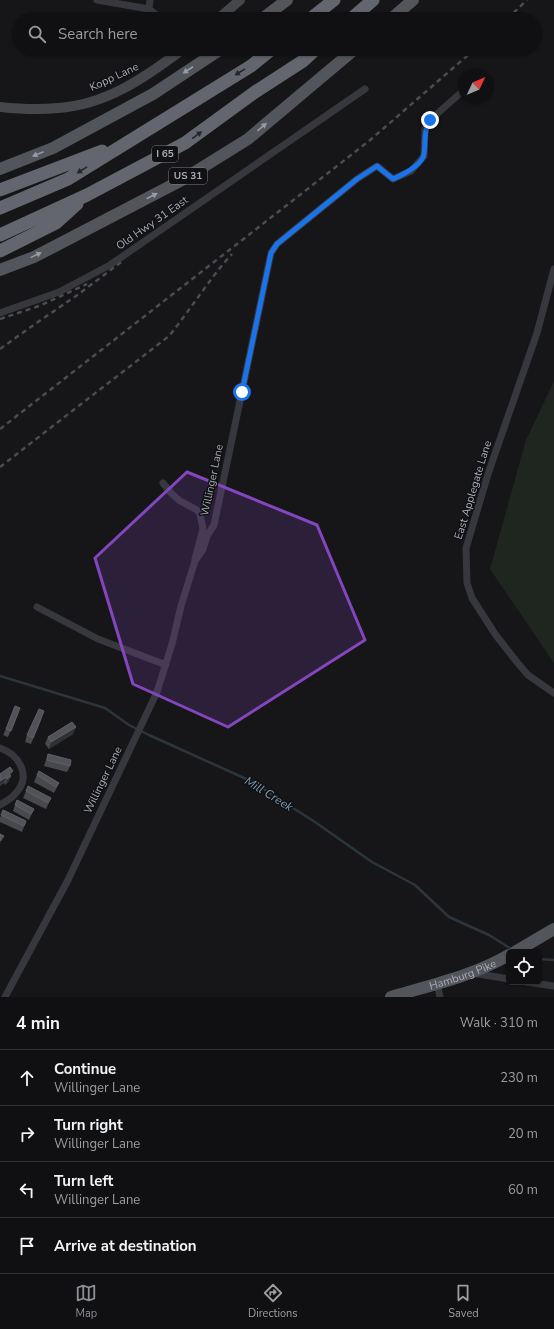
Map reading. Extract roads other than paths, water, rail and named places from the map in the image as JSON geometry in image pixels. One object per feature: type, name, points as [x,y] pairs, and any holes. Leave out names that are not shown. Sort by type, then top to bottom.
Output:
[{"type":"highway","points":[[319,12],[334,0]]},
{"type":"highway","points":[[359,12],[373,0]]},
{"type":"highway","name":"I 65","points":[[0,208],[68,179],[251,66],[263,56]]},
{"type":"highway","name":"I 65","points":[[0,235],[87,195],[185,143],[308,56]]},
{"type":"highway","points":[[0,190],[133,138]]},
{"type":"highway","points":[[0,251],[56,223],[87,195]]},
{"type":"main road","points":[[271,12],[287,0]]},
{"type":"main road","points":[[399,12],[413,0]]},
{"type":"main road","points":[[0,169],[53,148],[146,97],[210,56]]},
{"type":"main road","name":"US 31","points":[[0,270],[34,257],[182,180],[248,139],[347,56]]},
{"type":"main road","points":[[519,949],[554,929]]},
{"type":"main road","name":"Hamburg Pike","points":[[391,997],[470,973],[506,957]]},
{"type":"street","points":[[97,0],[149,9],[153,12]]},
{"type":"street","points":[[149,9],[150,0]]},
{"type":"street","points":[[226,12],[240,0]]},
{"type":"street","name":"Kopp Lane","points":[[0,107],[34,109],[59,108],[81,104],[107,96],[131,85],[151,73],[174,56]]},
{"type":"street","name":"Old Hwy 31 East","points":[[0,313],[59,292],[110,265],[365,89]]},
{"type":"street","name":"Willinger Lane","points":[[5,997],[68,880],[157,692],[195,561],[203,549],[207,536],[214,525],[271,253],[277,244],[357,179],[377,166],[393,179],[411,171],[424,156],[426,129],[430,120],[458,95]]},
{"type":"street","name":"East Applegate Lane","points":[[554,269],[537,333],[489,471],[466,548],[467,584],[472,598],[495,634],[528,675],[554,693]]},
{"type":"street","points":[[162,483],[180,500],[197,510],[200,514],[202,529],[195,561]]},
{"type":"street","points":[[37,608],[98,639],[166,665]]},
{"type":"street","points":[[0,748],[11,753],[18,759],[22,768],[23,776],[22,785],[15,795],[0,805]]},
{"type":"street","points":[[470,973],[506,979]]},
{"type":"street","points":[[437,984],[440,997]]},
{"type":"street","points":[[542,984],[554,986]]},
{"type":"waterway","name":"Mill Creek","points":[[0,676],[105,708],[129,725],[253,782],[315,822],[372,862],[415,885],[449,917],[489,935],[511,949]]},
{"type":"waterway","name":"Mill Creek","points":[[542,959],[554,960]]},
{"type":"railway","points":[[514,12],[527,0]]},
{"type":"railway","points":[[0,429],[369,141],[467,56]]},
{"type":"railway","points":[[0,467],[169,336],[232,254]]},
{"type":"railway","points":[[0,349],[76,296],[124,260]]},
{"type":"railway","points":[[0,319],[39,306],[87,284]]}]
